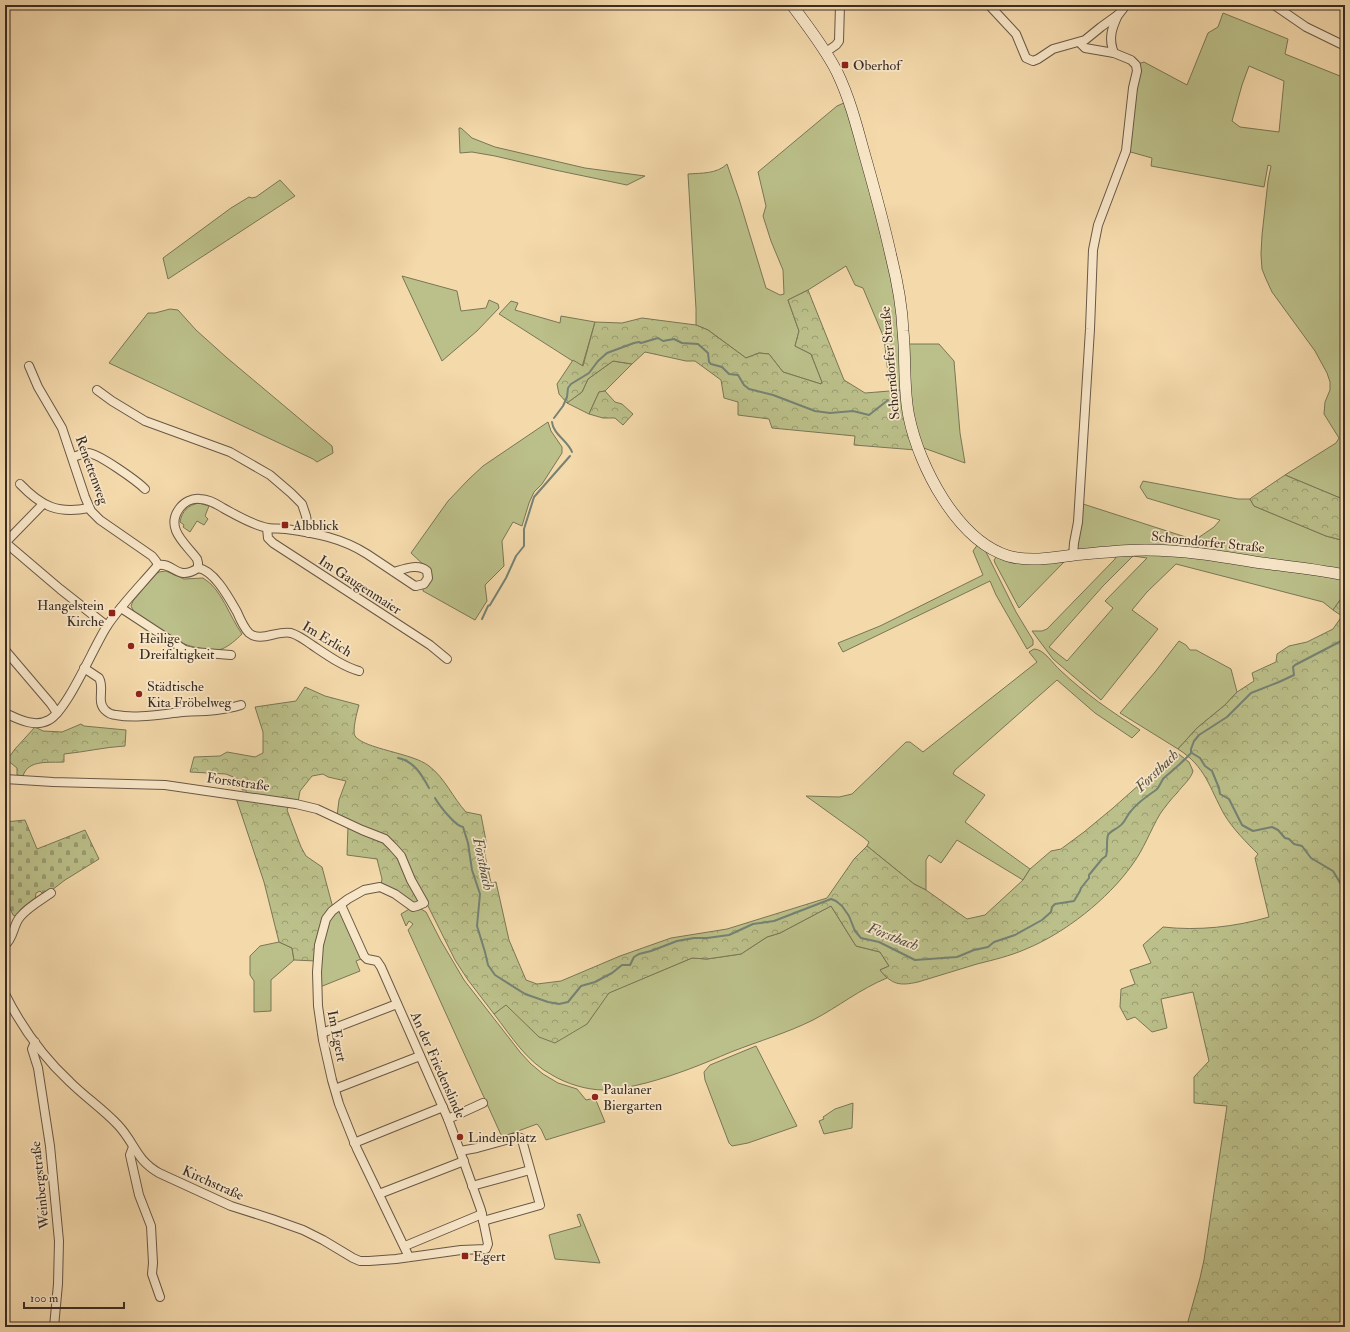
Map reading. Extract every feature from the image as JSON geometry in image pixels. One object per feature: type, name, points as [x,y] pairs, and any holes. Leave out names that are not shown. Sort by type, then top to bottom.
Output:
[{"type":"main road","name":"Schorndorfer Straße","points":[[792,5],[826,52],[838,74],[849,101],[890,249],[902,314],[908,410],[913,434],[926,465],[940,492],[958,518],[971,533],[988,547],[1004,554],[1020,558],[1073,556],[1132,550],[1178,551],[1345,575]]},
{"type":"street","points":[[826,52],[839,41],[840,5]]},
{"type":"street","points":[[989,5],[1016,34],[1025,56],[1029,60],[1037,60],[1051,50],[1059,47],[1080,43],[1119,14]]},
{"type":"street","points":[[1114,53],[1110,42],[1111,34],[1119,14],[1126,5]]},
{"type":"street","points":[[1274,5],[1306,26],[1345,46]]},
{"type":"street","points":[[1073,556],[1078,522],[1090,329],[1093,250],[1098,225],[1126,151],[1132,98],[1137,71],[1136,65],[1131,60],[1114,53],[1086,48],[1080,43]]},
{"type":"street","name":"Renettenweg","points":[[29,366],[38,387],[62,428],[89,508],[100,520],[152,556],[158,565],[165,565],[178,572],[184,573],[191,572],[198,568]]},
{"type":"street","points":[[97,390],[145,421],[230,452],[270,475],[302,504],[306,516],[308,533]]},
{"type":"street","points":[[73,457],[85,453],[94,455],[137,482],[145,489]]},
{"type":"street","points":[[20,484],[42,504],[68,511],[89,508]]},
{"type":"street","points":[[198,568],[197,559],[181,540],[175,528],[175,522],[176,515],[181,507],[187,502],[198,499],[206,500],[267,528],[328,536],[346,542],[394,572]]},
{"type":"street","points":[[42,504],[5,543],[107,626]]},
{"type":"street","name":"Im Gaugenmaier","points":[[267,528],[269,539],[276,545],[430,645],[447,660]]},
{"type":"street","points":[[5,713],[22,720],[35,723],[48,720],[57,713],[107,626],[158,565]]},
{"type":"street","name":"Im Erlich","points":[[198,568],[206,570],[211,574],[229,599],[246,629],[252,634],[263,636],[283,632],[292,633],[346,667],[359,671]]},
{"type":"street","points":[[121,608],[185,650],[231,655]]},
{"type":"street","points":[[5,650],[57,713]]},
{"type":"street","points":[[84,668],[99,678],[102,687],[100,697],[102,705],[106,712],[115,715],[146,715],[220,710],[241,705]]},
{"type":"street","name":"Forststraße","points":[[5,779],[170,785],[267,799],[313,808],[362,830],[383,837],[388,841],[401,856],[411,880],[424,903]]},
{"type":"street","name":"Im Egert","points":[[409,1258],[405,1246],[354,1143],[342,1112],[322,1033],[316,972],[318,948],[326,919],[332,911],[340,905],[364,890],[380,887],[395,894],[413,907],[424,903]]},
{"type":"street","points":[[5,944],[10,939],[21,916],[51,893]]},
{"type":"street","name":"An der Friedenslinde","points":[[340,905],[364,956],[379,963],[448,1119],[464,1161],[482,1218],[488,1244],[488,1247],[485,1249]]},
{"type":"street","name":"Kirchstraße","points":[[5,994],[35,1042],[69,1082],[119,1126],[141,1160],[159,1174],[231,1206],[307,1232],[354,1259],[369,1261],[409,1258],[461,1250],[485,1249]]},
{"type":"street","points":[[322,1033],[397,1004]]},
{"type":"street","name":"Weinbergstraße","points":[[35,1042],[32,1050],[38,1068],[50,1146],[59,1241],[58,1284],[54,1327]]},
{"type":"street","points":[[335,1089],[420,1056]]},
{"type":"street","points":[[448,1119],[483,1103]]},
{"type":"street","points":[[354,1143],[443,1108]]},
{"type":"street","points":[[405,1246],[482,1218],[540,1205],[522,1140],[519,1137],[477,1148],[460,1150]]},
{"type":"street","points":[[133,1147],[130,1153],[140,1198],[152,1231],[152,1274],[155,1288],[160,1297]]},
{"type":"street","points":[[379,1194],[464,1161]]},
{"type":"street","points":[[472,1186],[530,1170]]},
{"type":"green space","points":[[1223,13],[1288,39],[1285,54],[1345,78],[1345,500],[1285,475],[1336,443],[1339,438],[1324,414],[1325,402],[1330,390],[1330,382],[1327,373],[1315,351],[1272,292],[1262,269],[1262,235],[1271,166],[1268,165],[1264,187],[1151,166],[1152,158],[1127,151],[1138,64],[1144,62],[1187,85],[1208,33],[1218,27]],"holes":[[[1249,66],[1284,81],[1279,132],[1240,127],[1232,121]]]},
{"type":"green space","points":[[846,102],[895,289],[902,390],[890,391],[884,338],[863,288],[855,285],[846,266],[808,290],[788,300],[799,331],[795,346],[811,354],[822,382],[821,384],[783,372],[769,354],[759,353],[746,358],[708,330],[696,325],[688,174],[719,170],[727,164],[766,288],[780,295],[784,294],[783,270],[763,216],[766,206],[758,172],[837,106]]},
{"type":"green space","points":[[459,128],[461,128],[472,138],[495,147],[585,168],[645,176],[627,185],[495,156],[472,152],[460,153]]},
{"type":"green space","points":[[280,180],[295,196],[168,279],[163,258],[231,208],[249,197],[256,197]]},
{"type":"green space","points":[[402,276],[457,291],[461,311],[486,308],[489,300],[498,304],[499,308],[477,331],[442,361]]},
{"type":"green space","points":[[808,290],[844,380],[865,393],[902,390],[916,450],[854,445],[855,436],[772,428],[769,419],[738,415],[738,402],[724,398],[721,380],[695,361],[686,361],[645,352],[632,364],[613,361],[588,379],[582,392],[567,403],[559,394],[557,384],[573,360],[583,366],[595,322],[622,323],[642,318],[696,325],[708,330],[746,358],[759,353],[769,354],[783,372],[821,384],[822,382],[811,354],[795,346],[799,331],[788,300]]},
{"type":"green space","points":[[511,301],[518,303],[515,310],[560,323],[561,316],[595,322],[582,367],[499,314]]},
{"type":"green space","points":[[170,309],[178,310],[196,330],[226,357],[332,446],[333,453],[317,462],[109,363],[148,313],[155,313]]},
{"type":"green space","points":[[907,344],[939,344],[954,361],[960,433],[965,463],[921,447],[912,415]]},
{"type":"green space","points":[[613,361],[632,364],[605,391],[599,392],[589,414],[567,403],[582,392],[588,379]]},
{"type":"green space","points":[[605,391],[615,402],[622,404],[633,414],[623,425],[615,418],[603,418],[589,414],[599,392]]},
{"type":"green space","points":[[548,422],[551,431],[562,447],[562,453],[542,484],[534,492],[522,526],[513,522],[502,541],[504,566],[485,585],[487,601],[475,620],[423,591],[423,589],[430,582],[427,568],[411,553],[448,501],[468,480],[483,466]]},
{"type":"green space","points":[[1285,475],[1345,500],[1345,541],[1326,536],[1254,506],[1250,499],[1251,498]]},
{"type":"green space","points":[[1143,481],[1238,499],[1250,499],[1254,506],[1326,536],[1345,541],[1345,572],[1221,553],[1079,552],[1076,549],[1080,503],[1195,540],[1214,527],[1220,520],[1147,498],[1140,487]]},
{"type":"green space","points":[[199,503],[209,506],[205,516],[208,519],[204,525],[197,521],[190,532],[183,527],[184,525],[180,522],[181,518],[186,509]]},
{"type":"green space","points":[[978,544],[986,552],[1016,612],[1033,640],[1033,645],[1027,649],[996,595],[990,581],[843,652],[838,643],[880,626],[983,575],[973,551]]},
{"type":"green space","points":[[1116,554],[1176,554],[1345,578],[1345,593],[1333,610],[1323,602],[1176,564],[1147,592],[1132,610],[1158,629],[1101,700],[1053,659],[1032,631],[1042,631],[1047,629],[1115,559]],"holes":[[[1133,556],[1147,558],[1105,601],[1113,608],[1067,661],[1049,647],[1103,586]]]},
{"type":"green space","points":[[997,556],[1064,562],[1019,608],[995,563],[994,560]]},
{"type":"green space","points":[[166,571],[184,579],[203,578],[210,583],[220,596],[242,634],[232,643],[218,650],[186,645],[134,612],[131,606],[133,601],[156,574]]},
{"type":"green space","points":[[1345,593],[1345,1327],[1170,1327],[1171,1324],[1187,1325],[1200,1278],[1227,1106],[1194,1103],[1194,1077],[1209,1061],[1193,992],[1161,999],[1167,1028],[1152,1032],[1135,1017],[1127,1020],[1120,1007],[1121,989],[1135,984],[1130,970],[1151,963],[1143,945],[1163,927],[1190,929],[1230,926],[1269,917],[1255,858],[1258,854],[1231,825],[1201,770],[1178,749],[1197,728],[1225,705],[1237,692],[1254,681],[1252,673],[1276,662],[1277,654],[1289,646],[1307,642],[1333,629],[1342,616],[1333,610]]},
{"type":"green space","points":[[1179,641],[1186,645],[1190,650],[1196,650],[1231,669],[1237,692],[1225,705],[1197,728],[1178,749],[1120,713]]},
{"type":"green space","points":[[1034,649],[1045,654],[1060,670],[1088,694],[1140,730],[1132,738],[1095,713],[1057,680],[955,770],[953,774],[985,795],[965,822],[1030,869],[1023,880],[957,840],[941,863],[929,855],[926,860],[926,890],[914,884],[867,846],[869,842],[863,837],[806,796],[839,797],[852,794],[906,742],[910,742],[923,752],[1037,662],[1029,652]]},
{"type":"green space","points":[[305,687],[325,696],[359,705],[354,726],[355,736],[368,744],[412,758],[429,766],[440,776],[466,812],[481,815],[486,841],[484,851],[491,883],[496,882],[509,940],[526,980],[537,984],[561,981],[620,956],[671,938],[727,929],[827,898],[854,859],[867,846],[914,884],[926,890],[967,919],[985,915],[1023,880],[1030,869],[1051,851],[1061,849],[1084,832],[1176,752],[1189,762],[1193,771],[1188,780],[1160,814],[1136,859],[1111,890],[1085,914],[1056,934],[1026,949],[1008,956],[918,982],[901,984],[888,979],[880,970],[889,966],[880,952],[856,946],[831,906],[780,933],[767,937],[741,954],[707,959],[692,958],[609,993],[587,1024],[555,1043],[539,1037],[506,1005],[494,1014],[455,960],[424,898],[415,904],[381,885],[382,879],[377,859],[347,855],[348,826],[337,816],[339,800],[346,781],[328,777],[323,774],[312,776],[300,791],[298,802],[289,805],[287,810],[301,847],[306,856],[322,867],[333,908],[316,961],[294,960],[292,948],[279,942],[264,882],[236,798],[246,798],[246,790],[242,790],[243,781],[226,774],[190,772],[194,757],[220,756],[227,752],[255,757],[263,753],[263,732],[255,707],[296,701]]},
{"type":"green space","points":[[81,724],[84,726],[126,730],[125,746],[64,754],[64,762],[34,764],[23,776],[17,775],[17,768],[7,760],[35,727],[43,731],[62,732]]},
{"type":"green space","points":[[25,820],[37,849],[85,830],[99,859],[65,880],[48,893],[43,894],[40,891],[36,893],[35,900],[24,907],[15,916],[13,915],[5,898],[5,822]]},
{"type":"green space","points":[[831,906],[856,946],[880,952],[889,966],[880,970],[887,978],[868,987],[803,1025],[668,1076],[646,1083],[609,1090],[584,1088],[571,1084],[543,1070],[527,1056],[494,1014],[506,1004],[539,1037],[587,1024],[608,993],[692,958],[707,959],[741,954],[767,937],[780,933]]},
{"type":"green space","points":[[411,908],[421,909],[426,912],[464,980],[520,1052],[543,1074],[558,1083],[577,1089],[586,1100],[595,1098],[605,1122],[546,1140],[537,1124],[502,1137],[408,930],[413,924],[409,921],[406,926],[401,914]]},
{"type":"green space","points":[[338,911],[344,916],[361,959],[356,961],[360,971],[320,987],[320,949],[330,915]]},
{"type":"green space","points":[[279,942],[292,948],[294,960],[271,980],[271,1011],[254,1012],[254,981],[250,975],[250,956],[260,946]]},
{"type":"green space","points":[[756,1046],[797,1126],[748,1143],[732,1146],[729,1143],[705,1080],[704,1072],[710,1065]]},
{"type":"green space","points":[[853,1103],[852,1128],[824,1134],[819,1121],[824,1119],[823,1117],[835,1109]]},
{"type":"green space","points":[[580,1214],[600,1263],[555,1259],[549,1235],[581,1226],[577,1215]]},
{"type":"waterway","points":[[554,418],[563,406],[567,397],[568,388],[571,384],[589,373],[598,361],[607,353],[634,343],[641,343],[658,338],[663,341],[674,339],[682,343],[698,344],[708,353],[709,362],[711,364],[722,367],[729,374],[738,375],[744,385],[749,389],[773,395],[815,411],[830,413],[853,411],[869,415],[888,400]]},
{"type":"waterway","points":[[552,422],[555,430],[572,452]]},
{"type":"waterway","points":[[482,619],[488,606],[506,578],[516,556],[524,546],[524,529],[534,497],[570,456]]},
{"type":"waterway","name":"Forstbach","points":[[435,798],[452,819],[463,827],[468,843],[472,870],[480,894],[477,926],[488,965],[495,975],[525,994],[548,1002],[559,1004],[568,1002],[581,986],[595,982],[612,973],[622,965],[630,965],[634,957],[639,954],[677,941],[729,935],[753,924],[774,921],[831,899],[842,906],[849,916],[855,931],[861,938],[879,942],[915,960],[957,957],[974,950],[988,947],[994,942],[1015,935],[1042,920],[1051,912],[1052,907],[1055,904],[1074,901],[1081,888],[1089,878],[1089,875],[1106,856],[1108,835],[1121,825],[1137,805],[1157,789],[1164,778],[1191,753],[1194,741],[1199,735],[1227,717],[1251,693],[1294,675],[1293,667],[1295,665],[1345,639]]},
{"type":"waterway","points":[[1192,753],[1200,758],[1205,766],[1212,771],[1220,794],[1229,799],[1242,825],[1253,831],[1272,827],[1278,830],[1285,838],[1289,839],[1294,844],[1302,846],[1311,858],[1333,871],[1345,891]]},
{"type":"waterway","name":"Forstbach","points":[[398,758],[413,765],[429,788]]},
{"type":"place","name":"Oberhof","points":[[845,65]]},
{"type":"place","name":"Albblick","points":[[285,525]]},
{"type":"place","name":"Hangelstein Kirche","points":[[112,613]]},
{"type":"place","name":"Heilige Dreifaltigkeit","points":[[131,646]]},
{"type":"place","name":"Städtische Kita Fröbelweg","points":[[139,694]]},
{"type":"place","name":"Paulaner Biergarten","points":[[595,1097]]},
{"type":"place","name":"Lindenplatz","points":[[460,1137]]},
{"type":"place","name":"Egert","points":[[465,1256]]}]
